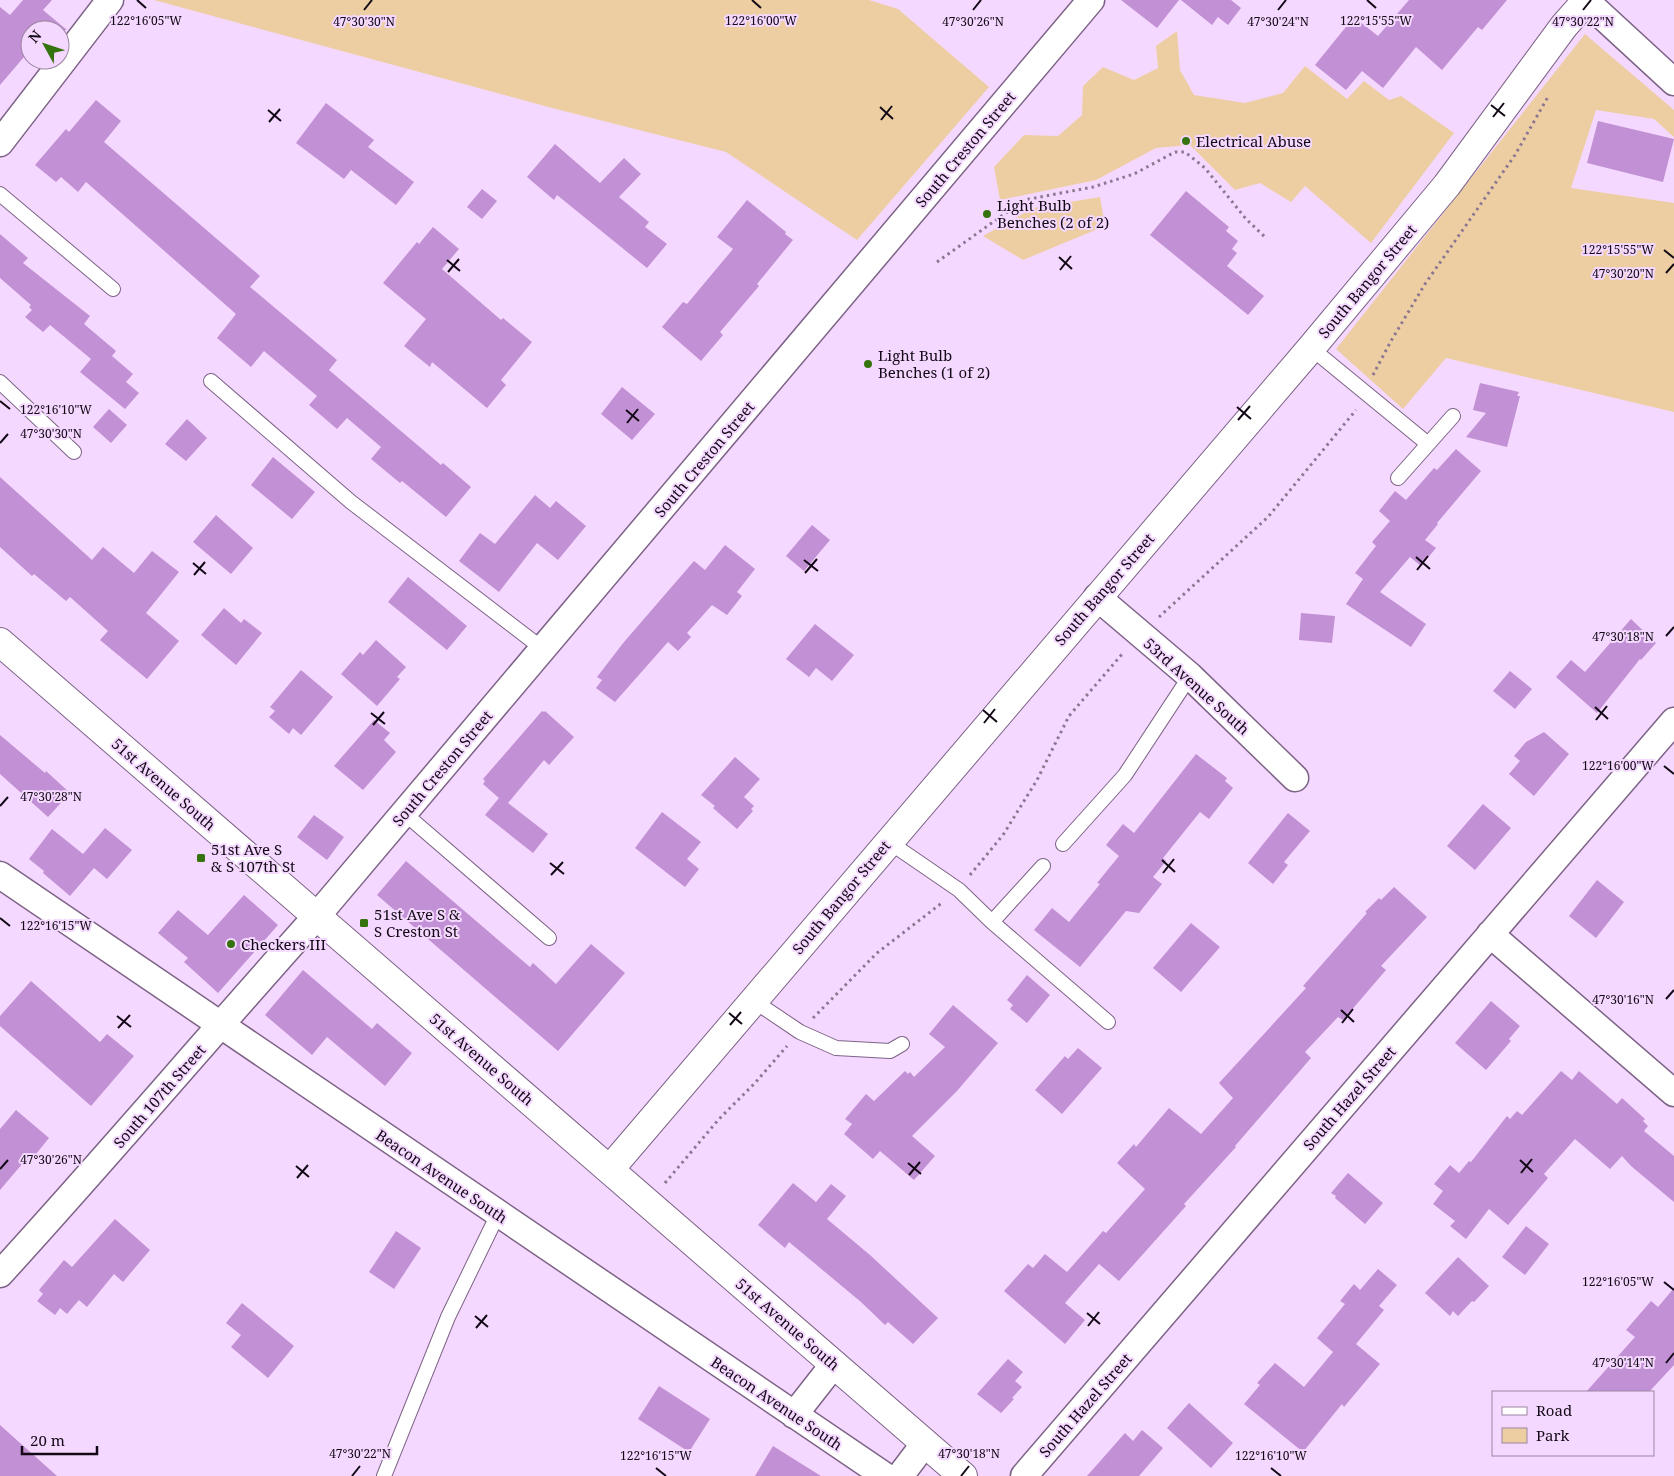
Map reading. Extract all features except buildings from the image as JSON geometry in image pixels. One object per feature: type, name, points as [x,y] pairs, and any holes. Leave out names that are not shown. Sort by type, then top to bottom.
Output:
[{"type":"street","points":[[0,143],[110,0]]},
{"type":"street","name":"South Creston Street","points":[[316,917],[1091,0]]},
{"type":"street","points":[[1586,0],[1674,82]]},
{"type":"street","name":"South Bangor Street","points":[[610,1169],[1447,185],[1564,26],[1586,0]]},
{"type":"street","name":"53rd Avenue South","points":[[1097,597],[1190,676],[1294,778]]},
{"type":"street","name":"51st Avenue South","points":[[0,642],[963,1476]]},
{"type":"street","name":"South Hazel Street","points":[[1024,1476],[1674,721]]},
{"type":"street","name":"Beacon Avenue South","points":[[0,875],[885,1476]]},
{"type":"street","name":"South 107th Street","points":[[0,1274],[91,1175],[316,917]]},
{"type":"street","points":[[1490,934],[1674,1092]]},
{"type":"street","points":[[794,1415],[834,1364]]},
{"type":"street","points":[[900,1476],[925,1443]]},
{"type":"lane","points":[[0,194],[113,289]]},
{"type":"lane","points":[[1310,348],[1428,444]]},
{"type":"lane","points":[[211,381],[351,502],[543,649]]},
{"type":"lane","points":[[0,382],[74,452]]},
{"type":"lane","points":[[1398,478],[1453,416]]},
{"type":"lane","points":[[1063,844],[1125,775],[1190,676]]},
{"type":"lane","points":[[404,813],[549,938]]},
{"type":"lane","points":[[889,842],[959,890],[992,922],[1108,1022]]},
{"type":"lane","points":[[992,922],[1043,866]]},
{"type":"lane","points":[[754,1001],[800,1032],[836,1048],[890,1052],[902,1044]]},
{"type":"lane","points":[[384,1476],[448,1317],[498,1214]]},
{"type":"path","points":[[937,262],[1024,200],[1093,187],[1134,174],[1175,152],[1185,152],[1205,168],[1246,220],[1265,237]]},
{"type":"green space","points":[[154,0],[869,0],[898,9],[989,87],[857,240],[726,152],[552,108]]},
{"type":"green space","points":[[1177,31],[1180,70],[1194,95],[1245,103],[1283,93],[1305,66],[1347,99],[1364,81],[1389,100],[1401,96],[1454,133],[1371,243],[1305,186],[1291,202],[1260,183],[1235,190],[1190,145],[1156,148],[1096,180],[1000,200],[994,167],[1024,135],[1058,136],[1082,115],[1083,86],[1103,67],[1134,80],[1158,68],[1156,46]]},
{"type":"green space","points":[[1585,34],[1674,110],[1674,137],[1654,119],[1596,110],[1571,188],[1674,203],[1674,412],[1446,358],[1403,409],[1336,349]]},
{"type":"green space","points":[[1100,197],[1105,226],[1023,260],[983,236],[1033,208]]},
{"type":"place","name":"Electrical Abuse","points":[[1186,141]]},
{"type":"place","name":"Light Bulb Benches (2 of 2)","points":[[987,214]]},
{"type":"place","name":"Light Bulb Benches (1 of 2)","points":[[868,364]]},
{"type":"place","name":"51st Ave S & S 107th St","points":[[201,858]]},
{"type":"place","name":"51st Ave S & S Creston St","points":[[364,923]]},
{"type":"place","name":"Checkers III","points":[[231,944]]}]
